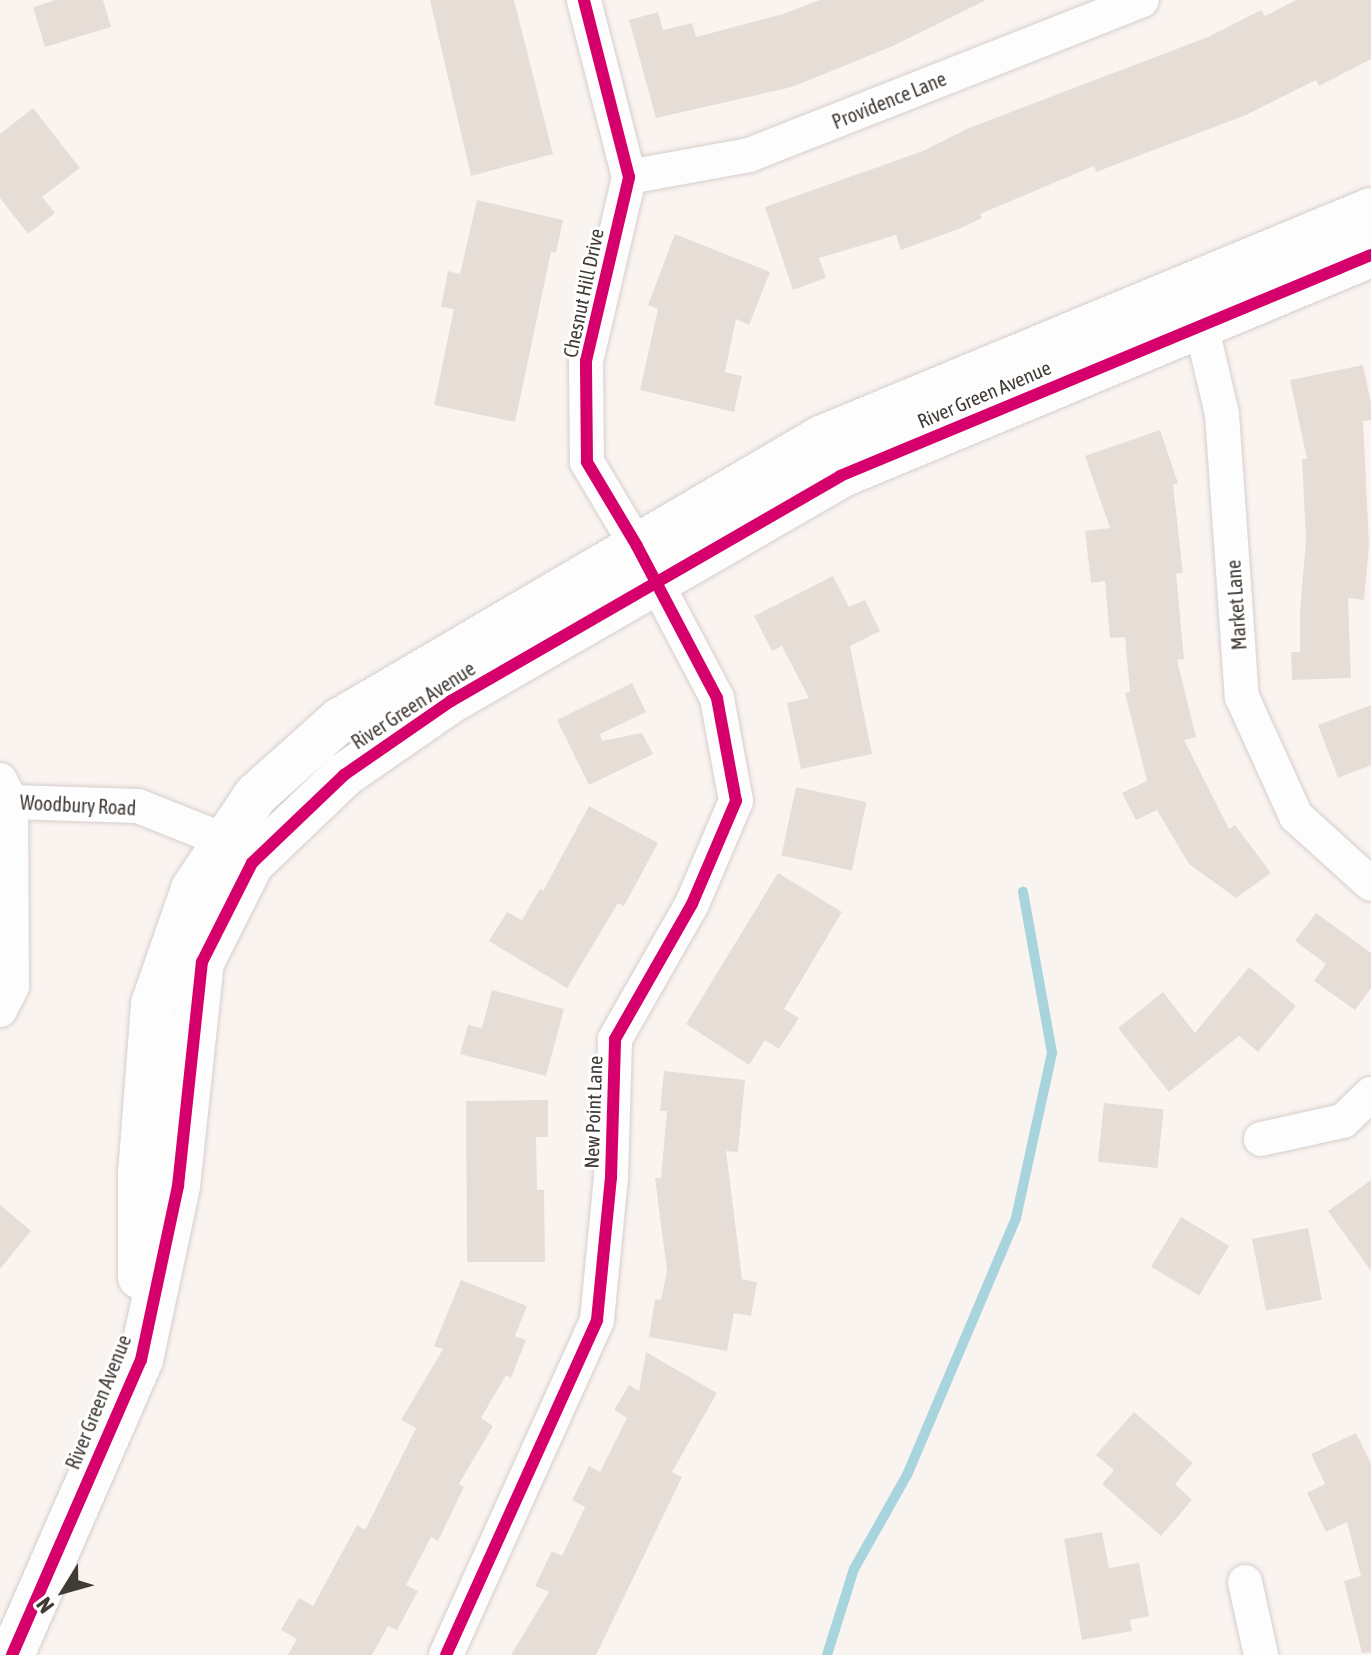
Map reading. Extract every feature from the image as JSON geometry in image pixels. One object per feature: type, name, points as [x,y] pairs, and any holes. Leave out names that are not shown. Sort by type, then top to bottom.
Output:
[{"type":"street","name":"Chesnut Hill Drive","points":[[584,0],[629,177],[586,361],[587,462],[647,564]]},
{"type":"street","name":"Providence Lane","points":[[629,177],[749,155],[1142,0]]},
{"type":"street","name":"River Green Avenue","points":[[647,564],[821,438],[1371,210]]},
{"type":"street","name":"River Green Avenue","points":[[12,1655],[141,1360],[140,1174],[153,1004],[193,889],[239,852],[256,795],[340,720],[647,564],[840,476],[1371,255]]},
{"type":"street","name":"Market Lane","points":[[1185,286],[1201,325],[1222,414],[1242,697],[1296,816],[1371,884]]},
{"type":"street","name":"New Point Lane","points":[[446,1655],[597,1320],[611,1177],[615,1039],[692,904],[736,801],[717,698],[647,564]]},
{"type":"street","name":"Woodbury Road","points":[[5,791],[138,806],[239,852]]},
{"type":"street","points":[[0,1010],[12,986],[5,791]]},
{"type":"street","points":[[1261,1139],[1343,1121],[1371,1094]]},
{"type":"street","points":[[1245,1582],[1261,1655]]},
{"type":"building","points":[[56,0],[103,0],[111,27],[45,47],[33,7]]},
{"type":"building","points":[[430,0],[514,0],[553,154],[471,176]]},
{"type":"building","points":[[820,0],[986,0],[893,46],[792,87],[656,118],[629,20],[658,12],[663,30],[692,23],[696,37],[783,14]]},
{"type":"building","points":[[1296,0],[1371,0],[1371,59],[1319,86],[1316,80],[1246,115],[1096,172],[1094,166],[980,214],[982,218],[961,228],[901,250],[896,235],[819,258],[826,278],[793,290],[765,207],[923,151],[969,128],[1208,37],[1261,10],[1265,16]]},
{"type":"building","points":[[33,108],[80,168],[42,197],[55,213],[28,234],[0,198],[0,134]]},
{"type":"building","points":[[477,200],[563,220],[556,253],[551,252],[515,422],[434,405],[454,309],[441,307],[448,271],[460,274]]},
{"type":"building","points":[[675,234],[770,272],[749,325],[736,319],[725,372],[742,376],[734,412],[640,390],[658,309],[648,305]]},
{"type":"building","points":[[1363,365],[1371,403],[1371,420],[1363,421],[1369,545],[1364,600],[1348,598],[1351,678],[1292,680],[1291,652],[1300,652],[1306,540],[1302,459],[1307,459],[1290,380]]},
{"type":"building","points":[[1160,430],[1178,483],[1173,485],[1183,573],[1176,574],[1184,659],[1177,660],[1196,737],[1184,740],[1229,829],[1235,825],[1271,873],[1236,898],[1189,864],[1157,810],[1136,820],[1122,793],[1147,781],[1125,693],[1130,692],[1125,637],[1110,638],[1105,581],[1091,583],[1085,531],[1110,528],[1085,456]]},
{"type":"building","points":[[833,576],[849,607],[865,600],[880,631],[850,646],[872,754],[801,769],[787,703],[809,698],[782,646],[772,651],[754,616]]},
{"type":"building","points":[[632,683],[646,712],[600,734],[602,741],[642,733],[653,754],[589,785],[557,720]]},
{"type":"building","points":[[1371,705],[1371,765],[1338,778],[1318,725]]},
{"type":"building","points":[[796,787],[866,802],[852,870],[781,855]]},
{"type":"building","points":[[589,806],[658,843],[624,906],[618,903],[567,988],[489,941],[507,912],[522,920],[540,889],[543,891]]},
{"type":"building","points":[[778,873],[842,912],[784,1009],[799,1018],[779,1049],[765,1040],[749,1065],[686,1024]]},
{"type":"building","points":[[1316,913],[1371,953],[1371,988],[1355,1010],[1314,981],[1326,964],[1295,941]]},
{"type":"building","points":[[1249,967],[1296,1006],[1258,1052],[1239,1036],[1169,1092],[1118,1028],[1163,992],[1195,1033]]},
{"type":"building","points":[[492,990],[564,1009],[546,1076],[460,1054],[468,1025],[482,1028]]},
{"type":"building","points":[[664,1071],[745,1080],[738,1152],[726,1151],[742,1279],[757,1282],[751,1316],[734,1313],[727,1351],[649,1337],[655,1299],[661,1300],[667,1271],[655,1178],[661,1178],[667,1111],[660,1111]]},
{"type":"building","points":[[548,1100],[548,1137],[536,1137],[537,1190],[544,1190],[545,1262],[467,1262],[466,1101]]},
{"type":"building","points":[[1104,1103],[1164,1109],[1158,1168],[1098,1162]]},
{"type":"building","points":[[1371,1180],[1371,1271],[1328,1211]]},
{"type":"building","points":[[0,1205],[31,1231],[0,1269]]},
{"type":"building","points":[[1181,1217],[1229,1246],[1199,1296],[1151,1267]]},
{"type":"building","points":[[1308,1228],[1322,1300],[1266,1311],[1252,1239]]},
{"type":"building","points":[[461,1280],[527,1306],[515,1336],[526,1340],[511,1378],[506,1375],[481,1418],[493,1426],[459,1484],[464,1487],[438,1541],[431,1537],[406,1585],[418,1591],[397,1630],[388,1626],[372,1655],[288,1655],[297,1639],[281,1630],[299,1598],[313,1606],[357,1525],[365,1530],[416,1428],[401,1420],[443,1349],[434,1346]]},
{"type":"building","points":[[646,1352],[717,1393],[672,1472],[682,1477],[596,1655],[511,1655],[549,1592],[535,1586],[552,1551],[562,1556],[585,1507],[572,1500],[589,1466],[600,1472],[627,1418],[614,1410],[629,1385],[639,1391]]},
{"type":"building","points":[[1134,1412],[1193,1463],[1175,1484],[1192,1500],[1161,1536],[1102,1484],[1114,1470],[1096,1455]]},
{"type":"building","points":[[1356,1433],[1371,1464],[1371,1652],[1362,1653],[1344,1581],[1361,1576],[1347,1522],[1326,1532],[1307,1493],[1325,1484],[1311,1454]]},
{"type":"building","points":[[1102,1532],[1109,1568],[1139,1563],[1149,1616],[1130,1620],[1132,1631],[1082,1640],[1064,1539]]},
{"type":"waterway","points":[[827,1655],[854,1569],[907,1475],[1016,1218],[1052,1053],[1023,892]]},
{"type":"cycle path","points":[[446,1655],[597,1320],[611,1177],[615,1039],[692,904],[736,801],[717,698],[637,546],[587,462],[586,361],[629,177],[584,0]]},
{"type":"cycle path","points":[[12,1655],[141,1360],[178,1186],[202,962],[252,863],[344,775],[451,701],[840,476],[1371,255]]}]
